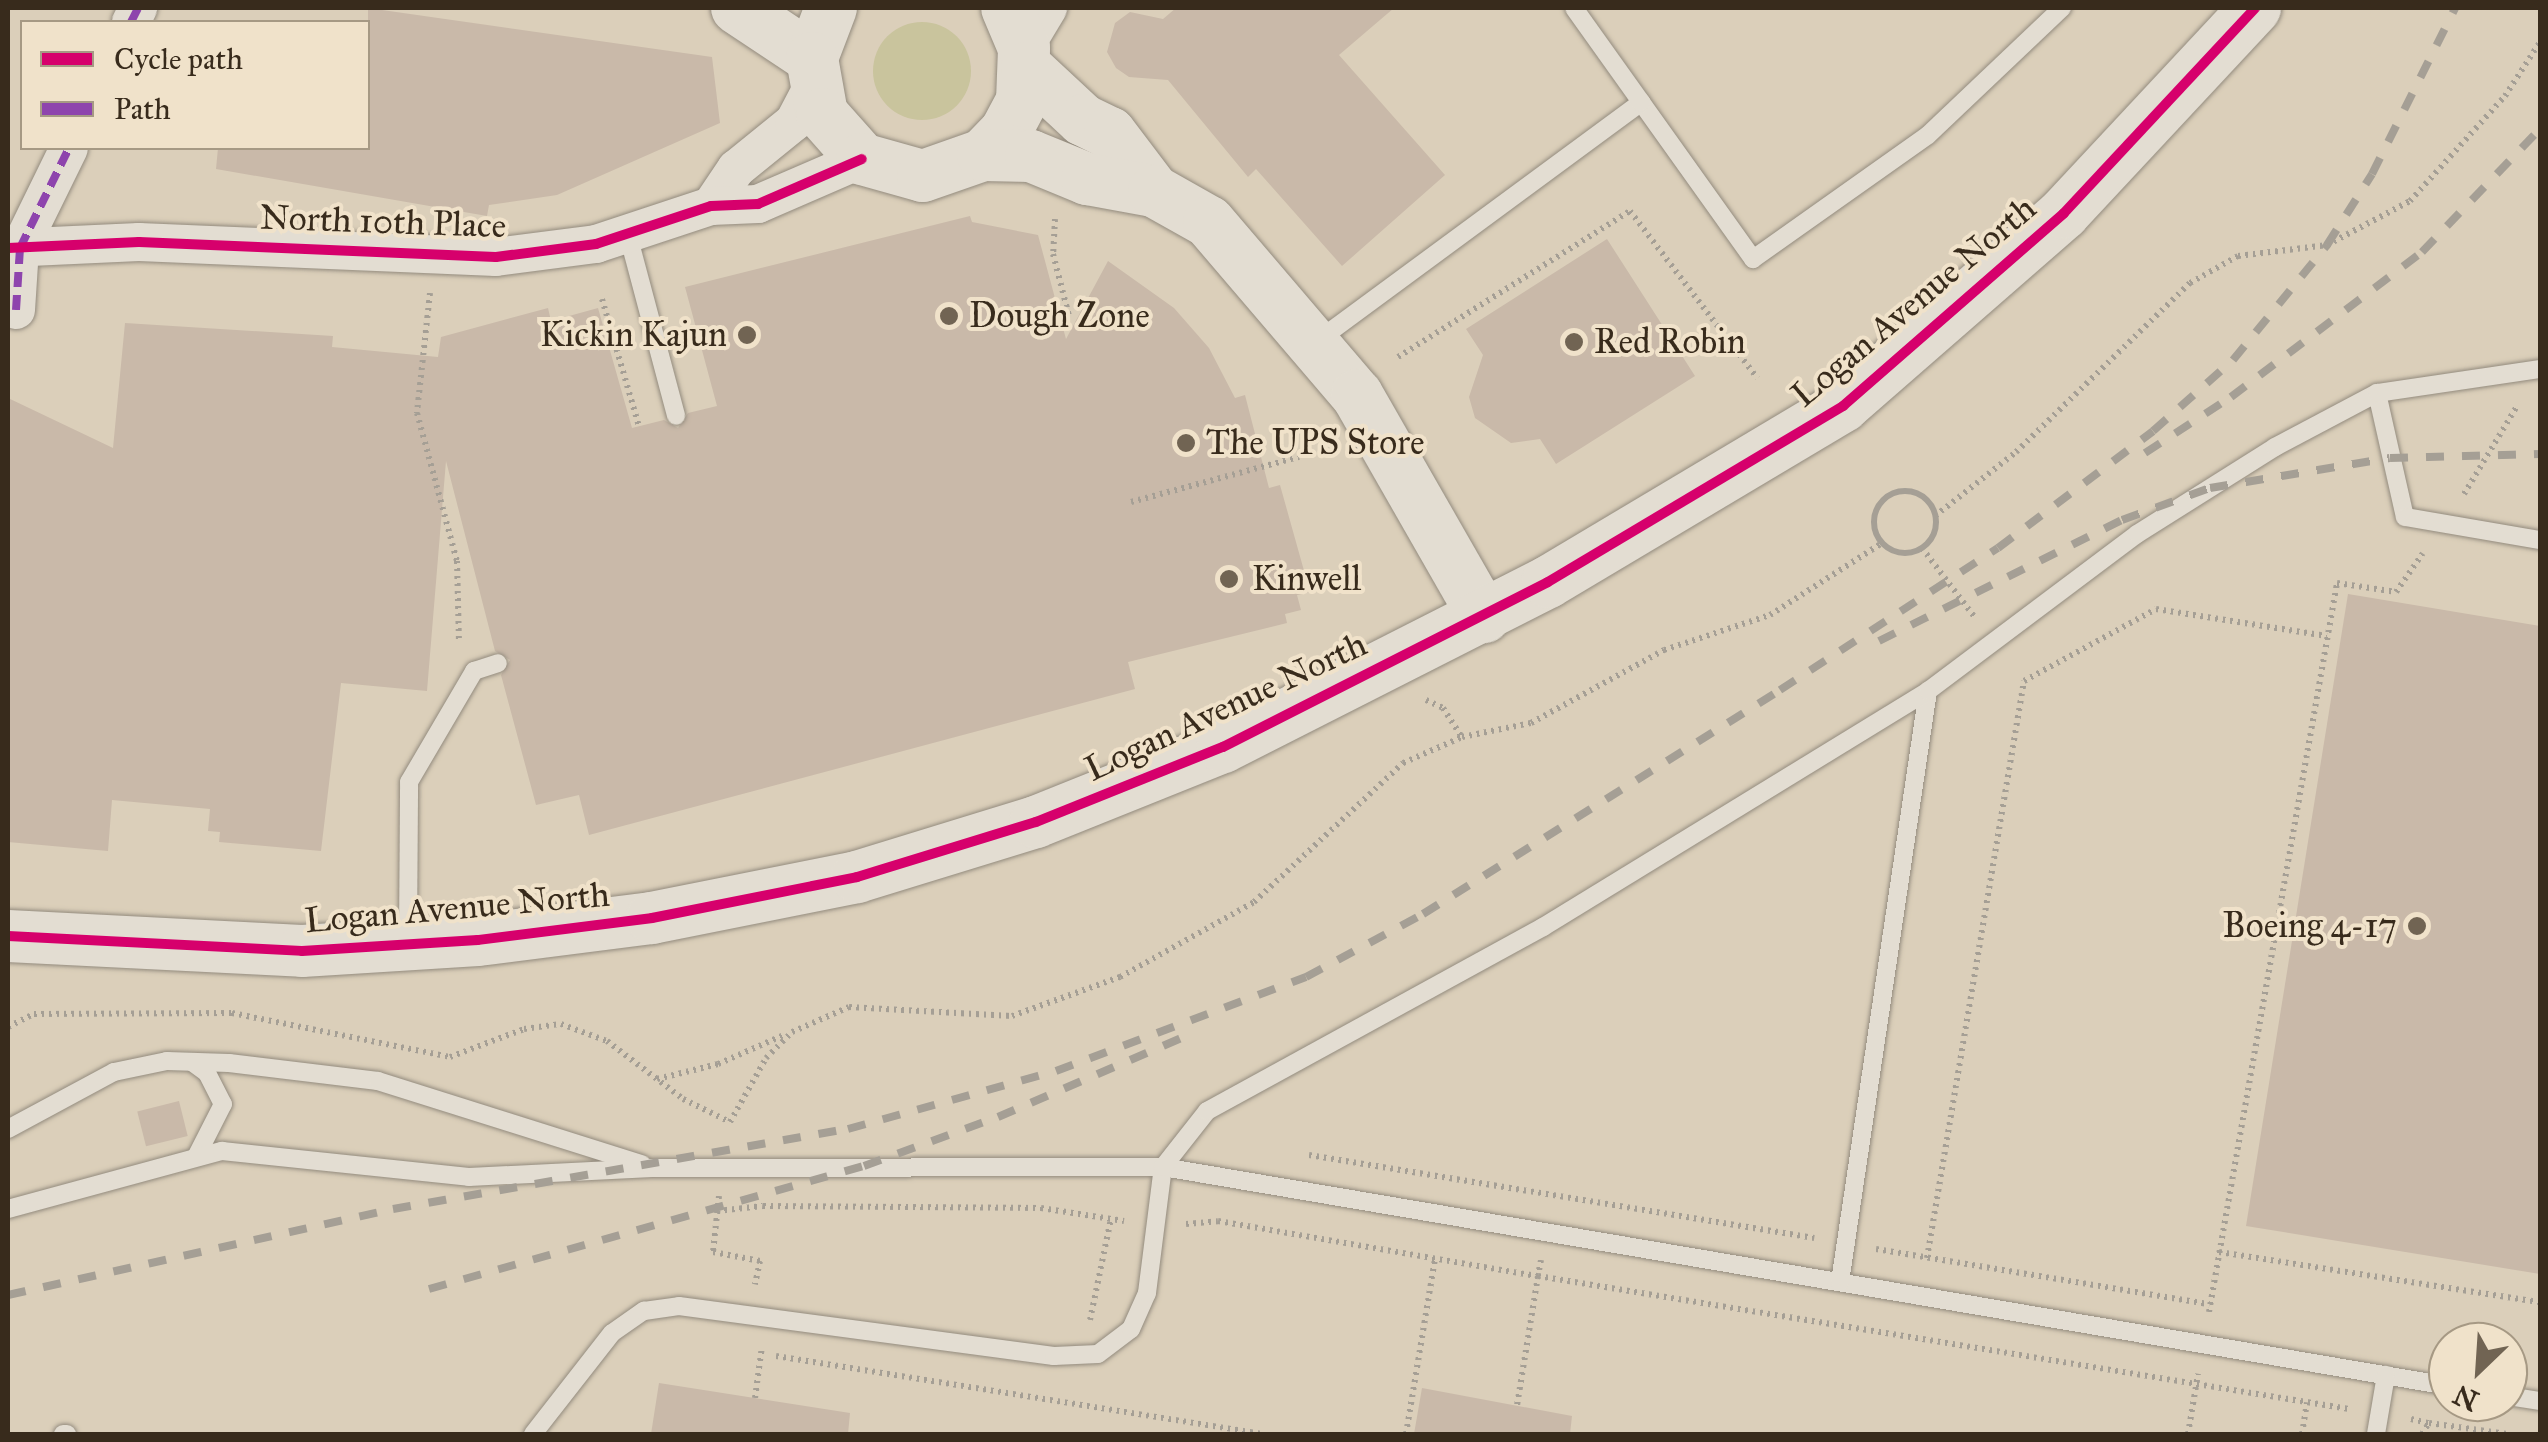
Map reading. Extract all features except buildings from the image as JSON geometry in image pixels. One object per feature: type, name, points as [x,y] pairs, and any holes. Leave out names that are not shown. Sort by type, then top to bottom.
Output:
[{"type":"main road","points":[[738,8],[813,72]]},
{"type":"main road","points":[[831,8],[813,72],[822,114],[862,159],[923,176],[983,156],[1031,156],[1087,179],[1154,191],[1209,222],[1315,343],[1395,452],[1484,616]]},
{"type":"main road","name":"Logan Avenue North","points":[[8,936],[302,951],[652,918],[858,877],[1036,822],[1223,746],[1484,616],[1843,406],[2064,213],[2255,8]]},
{"type":"main road","points":[[983,156],[1006,131],[1022,101],[1026,33]]},
{"type":"main road","points":[[1026,33],[1083,120],[1110,134],[1154,191]]},
{"type":"street","points":[[711,206],[736,169],[794,122],[813,72]]},
{"type":"street","points":[[16,310],[14,248],[68,150]]},
{"type":"street","name":"North 10th Place","points":[[14,248],[139,242],[496,258],[628,236],[711,206],[758,204],[862,159]]},
{"type":"lane","points":[[1574,8],[1753,260],[1928,135],[2062,8]]},
{"type":"lane","points":[[1315,343],[1641,102]]},
{"type":"lane","points":[[628,236],[676,416]]},
{"type":"lane","points":[[533,1434],[612,1334],[644,1310],[679,1306],[1098,1354],[1131,1329],[1147,1293],[1163,1167],[1207,1111],[1543,927],[1928,692],[2138,534],[2274,447],[2378,393],[2538,369]]},
{"type":"lane","points":[[2378,393],[2405,517],[2540,540]]},
{"type":"lane","points":[[408,944],[409,782],[474,671],[498,663]]},
{"type":"lane","points":[[1840,1282],[1928,692]]},
{"type":"lane","points":[[192,1061],[207,1073],[223,1104],[196,1157]]},
{"type":"lane","points":[[8,1130],[114,1072],[192,1061],[378,1081],[652,1168]]},
{"type":"lane","points":[[8,1208],[222,1151],[469,1177],[652,1168],[1163,1167],[2428,1382]]},
{"type":"lane","points":[[2376,1434],[2386,1375]]},
{"type":"path","points":[[1935,516],[2016,452],[2190,282],[2238,256],[2327,245],[2410,201],[2505,96],[2540,42]]},
{"type":"path","points":[[1398,357],[1630,211],[1757,378]]},
{"type":"path","points":[[1055,214],[1053,254],[1068,316]]},
{"type":"path","points":[[435,254],[417,413],[456,561],[456,636],[474,671]]},
{"type":"path","points":[[602,299],[639,426]]},
{"type":"path","points":[[2188,1434],[2337,583],[2396,592],[2494,451],[2538,369]]},
{"type":"path","points":[[1131,502],[1300,457]]},
{"type":"path","points":[[1892,494],[1920,494],[1935,516],[1935,531],[1922,548],[1902,553],[1882,543],[1874,516],[1892,494]]},
{"type":"path","points":[[657,1078],[718,1064],[849,1007],[1012,1016],[1120,978],[1254,902],[1402,763],[1462,737],[1530,723],[1664,650],[1770,615],[1882,543]]},
{"type":"path","points":[[1927,1258],[2024,681],[2156,609],[2327,636]]},
{"type":"path","points":[[1425,700],[1443,708],[1462,737]]},
{"type":"path","points":[[8,1027],[34,1014],[232,1014],[450,1057],[524,1029],[561,1024],[607,1041],[657,1078],[730,1122]]},
{"type":"path","points":[[756,1398],[764,1354],[755,1316],[760,1260],[713,1252],[730,1122],[766,1058],[792,1032]]},
{"type":"path","points":[[1288,1151],[2210,1304]]},
{"type":"path","points":[[717,1212],[763,1206],[1041,1208],[1155,1226],[1218,1221],[2428,1422]]},
{"type":"path","points":[[1074,1404],[1111,1219]]},
{"type":"path","points":[[2220,1252],[2540,1302]]},
{"type":"path","points":[[1406,1434],[1436,1258]]},
{"type":"path","points":[[1517,1406],[1538,1276]]},
{"type":"path","points":[[746,1351],[1264,1434]]},
{"type":"path","points":[[2302,1434],[2307,1402]]},
{"type":"path","points":[[2422,1434],[2430,1422],[2507,1434]]},
{"type":"shaded area","points":[[922,22],[941,26],[956,37],[967,52],[971,71],[967,90],[956,105],[941,116],[922,120],[903,116],[888,105],[877,90],[873,71],[877,52],[888,37],[903,26]]},
{"type":"railway","points":[[8,1295],[393,1209],[848,1129],[1056,1071],[1306,977],[1423,914],[1780,690],[1998,548],[2153,431],[2233,360],[2327,245],[2372,174],[2455,8]]},
{"type":"railway","points":[[2145,453],[2231,397],[2422,252],[2540,129]]},
{"type":"railway","points":[[1879,641],[2122,520],[2210,488],[2390,458],[2540,454]]},
{"type":"railway","points":[[429,1289],[864,1166],[998,1117],[1181,1038]]},
{"type":"marked path","points":[[132,20],[138,8]]},
{"type":"marked path","points":[[16,310],[20,248],[68,150]]},
{"type":"cycle path","points":[[8,936],[302,951],[478,940],[652,918],[857,877],[1036,822],[1223,747],[1548,582],[1843,406],[2064,213],[2255,8]]},
{"type":"cycle path","points":[[8,248],[139,242],[496,257],[596,244],[711,206],[758,204],[862,159]]},
{"type":"place","name":"Dough Zone","points":[[949,316]]},
{"type":"place","name":"Kickin Kajun","points":[[747,335]]},
{"type":"place","name":"Red Robin","points":[[1574,342]]},
{"type":"place","name":"The UPS Store","points":[[1186,443]]},
{"type":"place","name":"Kinwell","points":[[1229,579]]},
{"type":"place","name":"Boeing 4-17","points":[[2417,926]]}]
